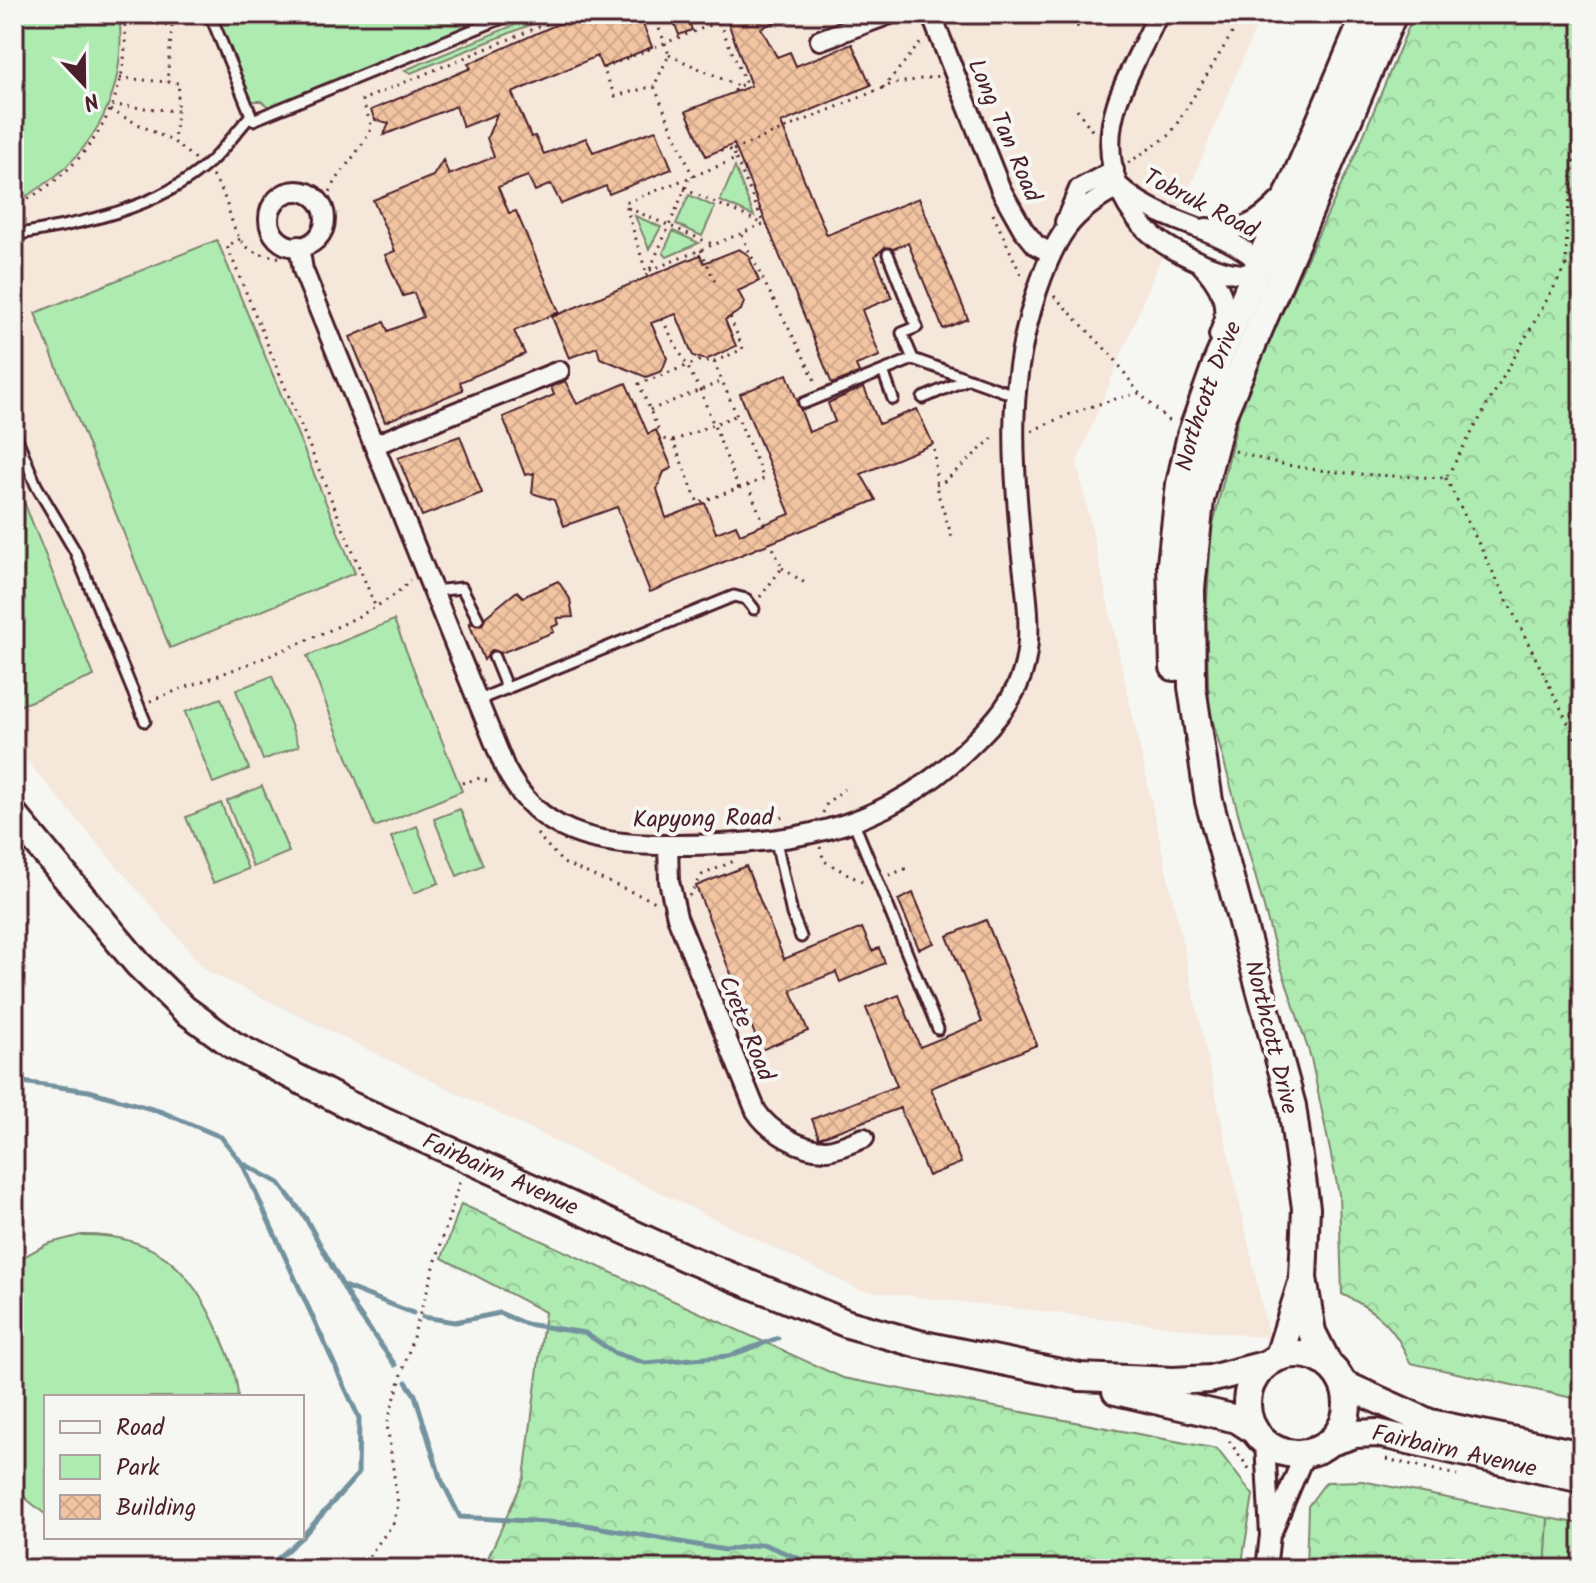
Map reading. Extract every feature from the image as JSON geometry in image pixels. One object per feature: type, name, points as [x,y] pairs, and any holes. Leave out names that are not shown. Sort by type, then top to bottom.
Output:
[{"type":"street","points":[[820,40],[890,14]]},
{"type":"street","name":"Long Tan Road","points":[[931,14],[1007,202],[1036,245],[1051,253]]},
{"type":"street","name":"Tobruk Road","points":[[1117,178],[1142,204],[1240,248],[1260,268],[1241,274],[1197,260],[1170,247],[1128,211],[1117,178],[1113,127],[1117,104],[1158,14]]},
{"type":"street","name":"Northcott Drive","points":[[1209,801],[1192,763],[1174,670],[1171,564],[1178,498],[1205,393],[1366,14]]},
{"type":"street","name":"Northcott Drive","points":[[1336,1374],[1312,1332],[1303,1278],[1306,1208],[1292,1106],[1209,801],[1190,657],[1193,544],[1200,500],[1222,416],[1393,14]]},
{"type":"street","name":"Kapyong Road","points":[[299,246],[303,270],[515,785],[550,821],[584,838],[603,842],[668,845],[776,841],[854,823],[883,812],[935,779],[999,716],[1017,687],[1025,664],[1028,626],[1012,449],[1019,358],[1039,286],[1064,228],[1117,178]]},
{"type":"street","points":[[1191,227],[1248,228],[1267,215],[1292,187]]},
{"type":"street","points":[[1268,304],[1270,287],[1260,268],[1274,260],[1306,215]]},
{"type":"street","points":[[1178,498],[1177,462],[1181,440],[1225,310],[1221,289],[1197,260]]},
{"type":"street","points":[[374,445],[559,371]]},
{"type":"street","name":"Fairbairn Avenue","points":[[14,815],[138,964],[184,1009],[233,1045],[347,1104],[699,1263],[848,1324],[919,1344],[1080,1377],[1148,1400],[1237,1419],[1260,1436]]},
{"type":"street","name":"Crete Road","points":[[668,845],[669,881],[677,917],[756,1111],[777,1132],[813,1148],[831,1149],[864,1138]]},
{"type":"street","name":"Northcott Drive","points":[[1272,1361],[1303,1278]]},
{"type":"street","points":[[1266,1569],[1270,1535],[1260,1436],[1246,1403],[1255,1376],[1272,1361],[1296,1353],[1313,1356],[1336,1374],[1346,1416],[1316,1448],[1270,1535]]},
{"type":"street","name":"Fairbairn Avenue","points":[[1080,1377],[1174,1381],[1210,1379],[1272,1361]]},
{"type":"street","name":"Fairbairn Avenue","points":[[1336,1374],[1430,1423],[1582,1455]]},
{"type":"street","name":"Fairbairn Avenue","points":[[1316,1448],[1355,1434],[1377,1433],[1582,1479]]},
{"type":"street","points":[[1260,1436],[1291,1454],[1316,1448]]},
{"type":"lane","points":[[210,14],[253,120],[512,14]]},
{"type":"lane","points":[[14,235],[87,222],[155,198],[214,159],[251,115]]},
{"type":"lane","points":[[888,254],[917,327],[902,333],[913,359]]},
{"type":"lane","points":[[804,403],[913,359],[1014,395]]},
{"type":"lane","points":[[883,371],[893,399]]},
{"type":"lane","points":[[923,398],[965,380]]},
{"type":"lane","points":[[14,431],[36,485],[75,551],[145,721]]},
{"type":"lane","points":[[433,591],[462,588],[478,619]]},
{"type":"lane","points":[[478,700],[734,596],[756,604]]},
{"type":"lane","points":[[494,657],[507,689]]},
{"type":"lane","points":[[854,823],[875,881],[938,1029]]},
{"type":"lane","points":[[776,841],[792,914],[801,937]]},
{"type":"path","points":[[14,206],[52,186],[77,164],[111,108],[120,78],[124,14]]},
{"type":"path","points":[[327,199],[332,184],[365,144],[372,127],[362,100],[570,14]]},
{"type":"path","points":[[653,14],[669,55],[654,86],[691,178]]},
{"type":"path","points":[[654,86],[615,96],[603,68],[719,22],[723,20],[720,14]]},
{"type":"path","points":[[1066,14],[1079,28]]},
{"type":"path","points":[[1117,178],[1170,135],[1244,14]]},
{"type":"path","points":[[125,21],[172,25],[167,82]]},
{"type":"path","points":[[669,55],[738,86],[746,84],[719,22]]},
{"type":"path","points":[[721,150],[733,150],[892,84],[943,74]]},
{"type":"path","points":[[120,78],[179,83],[174,142]]},
{"type":"path","points":[[734,92],[738,86]]},
{"type":"path","points":[[1446,478],[1566,266],[1567,223],[1582,88]]},
{"type":"path","points":[[111,108],[177,111]]},
{"type":"path","points":[[111,108],[185,150]]},
{"type":"path","points":[[1077,109],[1095,136]]},
{"type":"path","points":[[733,150],[764,224]]},
{"type":"path","points":[[647,274],[625,203],[736,159]]},
{"type":"path","points":[[647,274],[691,178]]},
{"type":"path","points":[[684,189],[764,224]]},
{"type":"path","points":[[628,208],[712,244]]},
{"type":"path","points":[[647,274],[764,224]]},
{"type":"path","points":[[741,233],[761,281],[789,326],[822,396]]},
{"type":"path","points":[[240,239],[227,246],[376,608]]},
{"type":"path","points":[[701,250],[715,282]]},
{"type":"path","points":[[1566,266],[1582,256]]},
{"type":"path","points":[[1039,286],[1061,301],[1114,358],[1138,392],[1174,425]]},
{"type":"path","points":[[658,429],[639,384],[687,366],[714,362],[743,349],[730,317]]},
{"type":"path","points":[[662,319],[700,390],[739,489]]},
{"type":"path","points":[[673,441],[698,503],[764,479],[714,362]]},
{"type":"path","points":[[650,410],[723,381]]},
{"type":"path","points":[[663,439],[673,441],[737,415]]},
{"type":"path","points":[[934,449],[937,491],[952,537]]},
{"type":"path","points":[[1245,454],[1281,465],[1338,474],[1446,478]]},
{"type":"path","points":[[1446,478],[1574,735],[1582,761]]},
{"type":"path","points":[[748,485],[764,524]]},
{"type":"path","points":[[771,543],[782,568],[808,585]]},
{"type":"path","points":[[756,604],[782,568]]},
{"type":"path","points":[[139,705],[376,608],[400,591],[415,574]]},
{"type":"path","points":[[844,789],[827,803],[822,815],[813,819],[824,861],[865,884],[908,868]]},
{"type":"path","points":[[765,816],[780,815],[794,822]]},
{"type":"path","points":[[359,1569],[393,1524],[398,1505],[387,1424],[467,1158]]},
{"type":"path","points":[[1379,1457],[1469,1477]]},
{"type":"shaded area","points":[[14,14],[1261,14],[1077,462],[1269,1338],[860,1290],[207,971],[14,746]]},
{"type":"green space","points":[[14,14],[119,14],[120,45],[110,101],[98,126],[63,169],[14,203]]},
{"type":"green space","points":[[216,14],[499,14],[269,107],[261,101],[251,101]]},
{"type":"green space","points":[[541,14],[557,14],[411,73],[405,70]]},
{"type":"green space","points":[[1414,14],[1582,14],[1582,1400],[1410,1363],[1398,1339],[1384,1321],[1342,1294],[1339,1194],[1311,1058],[1277,955],[1209,707],[1206,620],[1211,533],[1244,394],[1357,151]]},
{"type":"green space","points":[[735,167],[754,216],[720,201]]},
{"type":"green space","points":[[689,195],[715,207],[702,236],[676,224]]},
{"type":"green space","points":[[635,216],[661,227],[649,249]]},
{"type":"green space","points":[[673,231],[699,243],[667,257],[663,253]]},
{"type":"green space","points":[[217,240],[355,573],[170,648],[35,313]]},
{"type":"green space","points":[[24,502],[94,676],[14,708],[14,506]]},
{"type":"green space","points":[[394,620],[462,791],[375,827],[307,656]]},
{"type":"green space","points":[[272,676],[299,746],[263,760],[236,690]]},
{"type":"green space","points":[[221,698],[249,769],[213,783],[185,712]]},
{"type":"green space","points":[[262,786],[289,852],[253,867],[227,801]]},
{"type":"green space","points":[[221,803],[248,869],[213,883],[186,817]]},
{"type":"green space","points":[[460,809],[483,865],[457,876],[434,819]]},
{"type":"green space","points":[[417,826],[439,883],[414,893],[391,837]]},
{"type":"green space","points":[[461,1204],[843,1378],[1217,1449],[1253,1495],[1241,1569],[483,1569],[524,1478],[545,1312],[442,1258]]},
{"type":"green space","points":[[81,1235],[107,1236],[149,1248],[167,1259],[182,1272],[207,1308],[234,1371],[238,1395],[44,1395],[44,1513],[14,1489],[14,1262],[47,1244]]},
{"type":"green space","points":[[1362,1481],[1548,1518],[1545,1569],[1306,1569],[1308,1506],[1326,1482]]},
{"type":"green space","points":[[1548,1518],[1582,1524],[1582,1569],[1545,1569]]},
{"type":"building","points":[[580,14],[639,14],[652,47],[602,68],[597,56],[512,93],[531,137],[535,136],[544,154],[586,138],[593,152],[656,130],[672,169],[609,194],[606,186],[561,204],[551,184],[535,191],[528,176],[498,187],[509,213],[516,211],[559,312],[514,331],[525,354],[460,382],[463,390],[385,422],[350,337],[384,322],[388,331],[423,317],[414,293],[403,296],[385,255],[395,251],[373,200],[433,176],[443,160],[449,175],[494,157],[487,138],[497,114],[463,127],[456,106],[384,135],[389,123],[375,120],[371,110],[471,68],[468,64]]},
{"type":"building","points":[[671,14],[686,14],[692,30],[679,35]]},
{"type":"building","points":[[725,14],[794,14],[761,28],[777,57],[790,52],[796,66],[852,44],[871,85],[781,123],[827,235],[919,198],[968,319],[943,329],[908,243],[893,249],[885,247],[875,256],[892,298],[862,310],[880,356],[856,365],[859,373],[832,384],[734,144],[706,156],[686,111],[751,86]]},
{"type":"building","points":[[739,249],[748,255],[759,281],[738,291],[744,302],[741,310],[725,320],[736,346],[706,360],[693,356],[676,314],[651,323],[667,358],[662,371],[646,377],[600,358],[597,347],[569,358],[552,317],[700,255],[704,263]]},
{"type":"building","points":[[787,374],[809,432],[835,422],[828,403],[864,387],[879,424],[917,409],[933,444],[861,474],[876,500],[650,592],[617,507],[564,526],[554,500],[532,493],[534,473],[525,475],[503,417],[554,395],[551,387],[565,381],[577,404],[626,383],[648,434],[656,430],[672,468],[664,472],[657,489],[666,518],[705,503],[716,533],[736,525],[740,534],[790,514],[740,394]]},
{"type":"building","points":[[460,436],[482,493],[422,516],[398,458]]},
{"type":"building","points":[[558,581],[570,599],[573,617],[557,618],[559,624],[552,627],[554,632],[501,653],[492,650],[484,660],[469,623],[482,625],[485,617],[517,591],[523,597]]},
{"type":"building","points":[[746,866],[784,959],[862,928],[872,951],[879,948],[885,963],[840,982],[836,972],[791,990],[808,1031],[761,1050],[696,886]]},
{"type":"building","points":[[913,893],[934,943],[919,949],[898,900]]},
{"type":"building","points":[[986,920],[1037,1045],[931,1088],[961,1163],[928,1176],[900,1108],[819,1138],[812,1119],[897,1086],[866,1008],[899,995],[920,1047],[982,1022],[947,936]]},
{"type":"waterway","points":[[14,1081],[89,1091],[162,1112],[221,1137],[242,1163],[359,1418],[358,1474],[304,1535]]},
{"type":"waterway","points":[[242,1163],[279,1183],[305,1217],[356,1310],[395,1365]]},
{"type":"waterway","points":[[344,1286],[413,1313]]},
{"type":"waterway","points":[[423,1317],[455,1322],[500,1313],[526,1324],[585,1333],[615,1353],[645,1363],[729,1356],[778,1338]]},
{"type":"waterway","points":[[406,1382],[415,1395],[440,1477],[460,1517],[580,1524],[725,1550],[763,1544],[825,1569]]},
{"type":"waterway","points":[[266,1569],[300,1539]]}]
